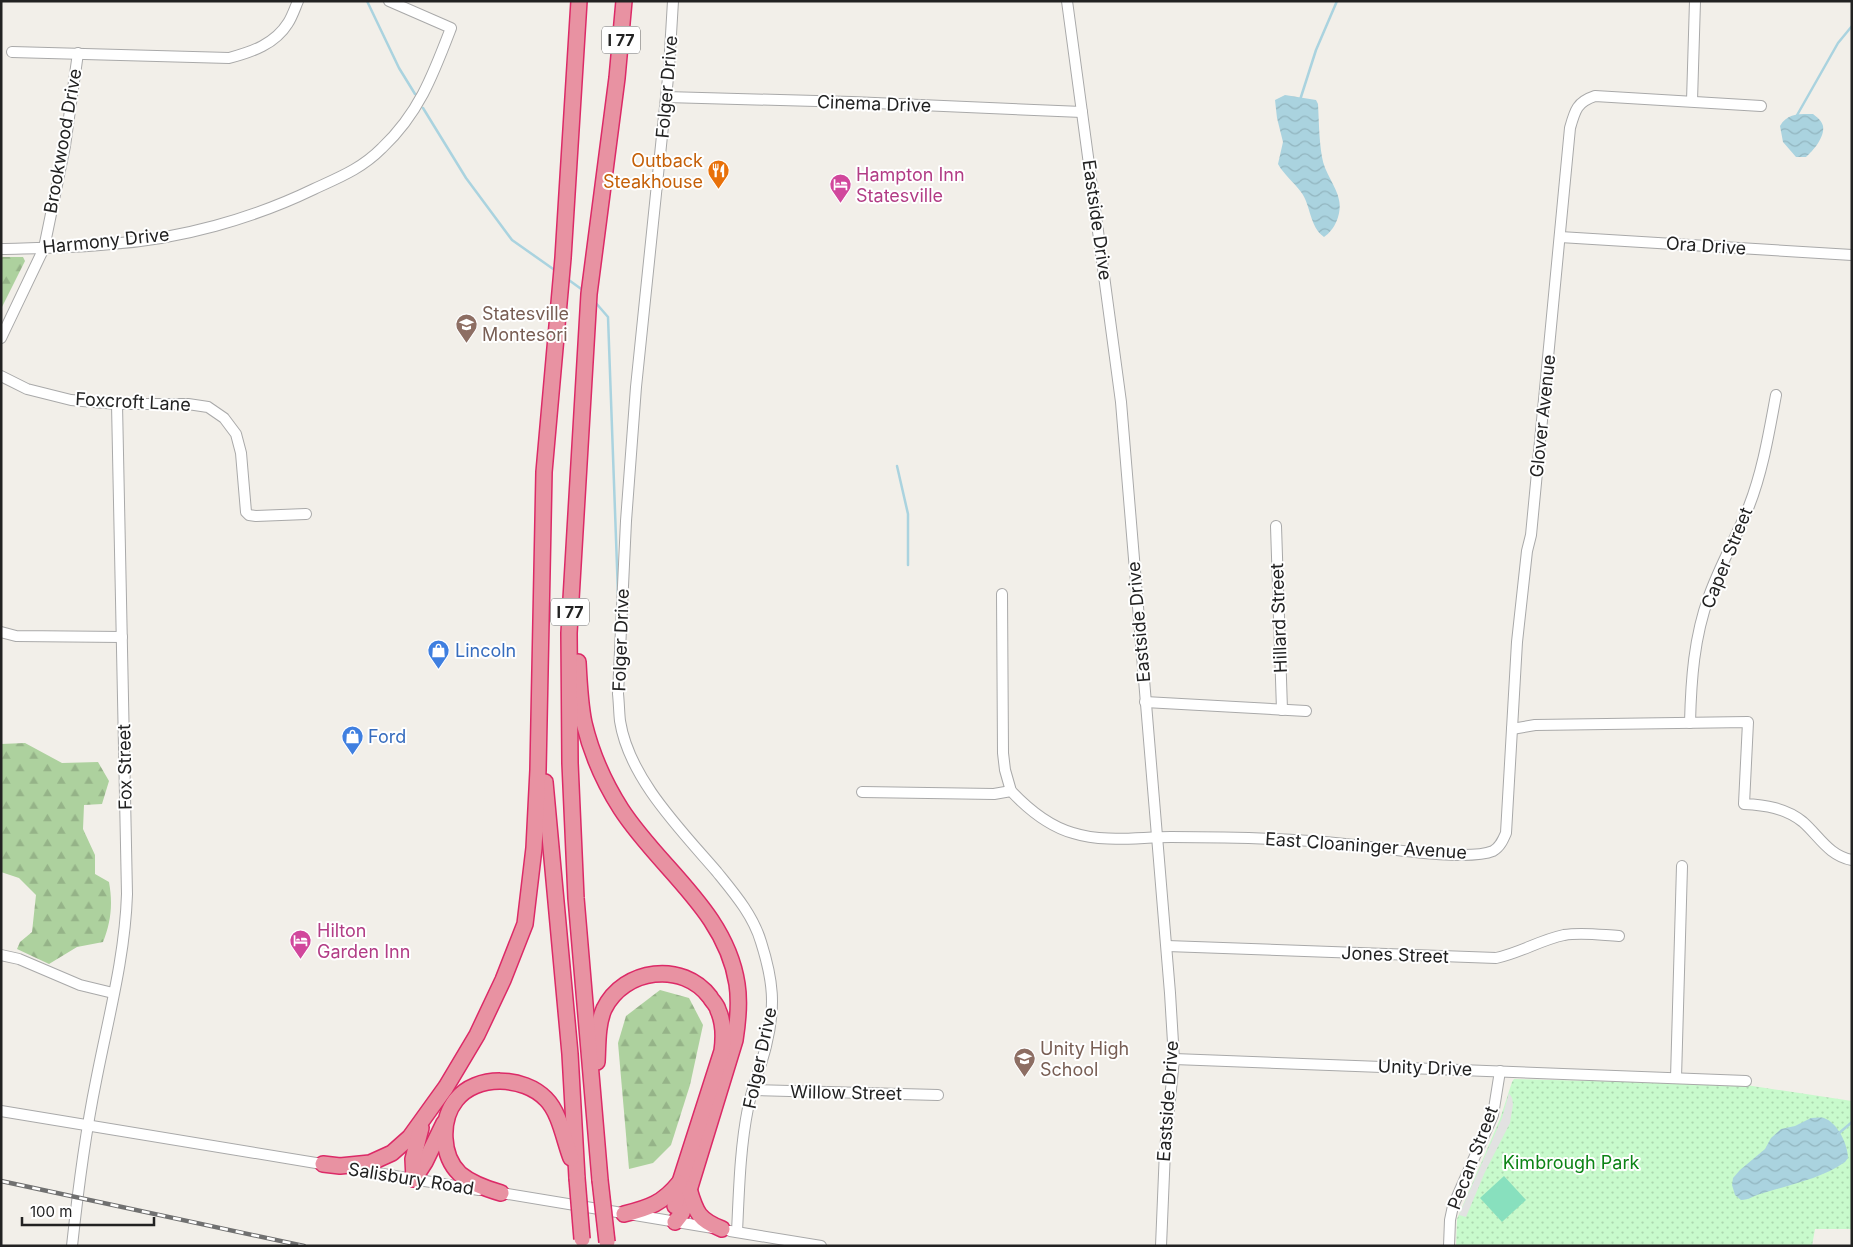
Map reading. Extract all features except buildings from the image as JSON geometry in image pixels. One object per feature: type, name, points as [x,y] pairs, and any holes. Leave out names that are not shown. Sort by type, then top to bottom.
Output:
[{"type":"highway","name":"I 77","points":[[579,1],[562,267],[544,472],[539,690],[550,844],[570,1054],[577,1178],[583,1242]]},
{"type":"highway","name":"I 77","points":[[607,1244],[576,898],[570,763],[569,633],[589,294],[617,78],[624,1]]},
{"type":"highway","points":[[581,427],[578,660],[584,722],[599,768],[622,810],[719,931],[731,957],[738,984],[739,1012],[735,1040],[685,1186],[694,1208],[706,1223],[729,1231]]},
{"type":"highway","points":[[323,1164],[340,1166],[370,1163],[392,1153],[410,1137],[446,1087],[477,1035],[503,980],[525,924],[534,848],[539,690]]},
{"type":"highway","points":[[597,1148],[596,1080],[599,1028],[604,1009],[616,992],[632,980],[651,974],[671,974],[690,980],[706,992],[718,1009],[724,1030],[722,1051],[685,1186],[682,1213],[675,1222]]},
{"type":"highway","points":[[414,1179],[425,1162],[456,1100],[470,1088],[486,1083],[508,1081],[528,1087],[546,1099],[557,1118],[577,1178]]},
{"type":"highway","points":[[448,1115],[445,1126],[446,1149],[451,1163],[460,1174],[480,1186],[501,1193]]},
{"type":"highway","points":[[414,1179],[413,1159],[425,1117]]},
{"type":"highway","points":[[624,1214],[642,1210],[685,1186]]},
{"type":"street","points":[[12,52],[229,58],[254,52],[273,40],[288,23],[298,1]]},
{"type":"street","name":"Harmony Drive","points":[[1,249],[112,244],[183,233],[235,220],[294,199],[354,171],[382,148],[407,120],[427,87],[451,28],[388,1]]},
{"type":"street","name":"Folger Drive","points":[[673,1],[666,97],[635,396],[626,521],[618,694],[620,722],[626,743],[640,773],[664,810],[741,903],[753,921],[761,940],[772,990],[772,1012],[766,1046],[748,1106],[729,1231]]},
{"type":"street","name":"Eastside Drive","points":[[1068,1],[1121,402],[1167,946],[1174,1058],[1165,1150],[1161,1246]]},
{"type":"street","points":[[1695,1],[1692,102],[1761,106]]},
{"type":"street","name":"Brookwood Drive","points":[[1,338],[44,248],[64,146],[78,53]]},
{"type":"street","name":"Glover Avenue","points":[[1512,729],[1517,642],[1527,551],[1531,535],[1570,128],[1574,112],[1584,100],[1595,96],[1692,102]]},
{"type":"street","name":"Cinema Drive","points":[[666,97],[852,102],[1082,112]]},
{"type":"street","name":"Ora Drive","points":[[1560,237],[1852,255]]},
{"type":"street","name":"Foxcroft Lane","points":[[1,376],[28,389],[72,400],[117,404],[188,404],[208,407],[224,418],[236,434],[241,453],[246,512],[249,515],[256,516],[306,514]]},
{"type":"street","name":"Caper Street","points":[[1690,723],[1691,680],[1697,638],[1709,596],[1750,505],[1766,451],[1776,395]]},
{"type":"street","name":"Fox Street","points":[[72,1246],[87,1125],[126,926],[127,894],[117,404]]},
{"type":"street","name":"Hillard Street","points":[[1276,526],[1282,710]]},
{"type":"street","points":[[862,792],[994,794],[1011,791],[1005,770],[1003,753],[1002,594]]},
{"type":"street","points":[[1,632],[16,636],[122,637]]},
{"type":"street","points":[[1145,702],[1306,711]]},
{"type":"street","points":[[1512,729],[1535,726],[1748,722],[1744,804],[1765,805],[1785,811],[1802,822],[1830,850],[1852,860]]},
{"type":"street","name":"East Cloaninger Avenue","points":[[1011,791],[1027,808],[1046,820],[1072,833],[1097,838],[1240,837],[1322,841],[1456,854],[1483,853],[1494,850],[1502,843],[1506,833],[1512,729]]},
{"type":"street","points":[[1676,1078],[1682,866]]},
{"type":"street","name":"Jones Street","points":[[1167,946],[1489,958],[1508,955],[1546,940],[1565,935],[1619,936]]},
{"type":"street","points":[[1,955],[19,959],[80,985],[113,993]]},
{"type":"street","name":"Unity Drive","points":[[1174,1058],[1746,1081]]},
{"type":"street","name":"Pecan Street","points":[[1449,1246],[1450,1220],[1453,1206],[1493,1115],[1500,1071]]},
{"type":"street","name":"Willow Street","points":[[753,1090],[938,1095]]},
{"type":"street","name":"Salisbury Road","points":[[1,1111],[821,1246]]},
{"type":"green space","points":[[1,257],[23,257],[25,261],[1,309]]},
{"type":"green space","points":[[25,743],[62,763],[98,762],[109,781],[102,804],[84,805],[83,829],[95,855],[95,874],[109,882],[111,905],[106,935],[103,942],[77,947],[49,964],[17,949],[20,942],[32,932],[36,895],[19,878],[1,872],[1,744]]},
{"type":"green space","points":[[660,990],[689,998],[703,1025],[690,1085],[671,1145],[653,1163],[629,1169],[618,1043],[626,1016]]},
{"type":"green space","name":"Kimbrough Park","points":[[1514,1079],[1746,1085],[1852,1101],[1852,1229],[1815,1229],[1812,1246],[1456,1246],[1457,1219],[1500,1119]]},
{"type":"green space","points":[[1504,1176],[1526,1200],[1502,1222],[1480,1198]]},
{"type":"shaded area","points":[[1509,1093],[1513,1104],[1510,1123],[1485,1172],[1466,1217],[1459,1215],[1502,1118]]},
{"type":"water","points":[[1285,95],[1316,100],[1318,104],[1322,157],[1325,168],[1338,195],[1340,205],[1334,226],[1324,237],[1315,227],[1301,192],[1278,164],[1283,142],[1275,100]]},
{"type":"water","points":[[1813,114],[1822,124],[1822,135],[1806,157],[1796,157],[1783,142],[1780,126],[1790,116]]},
{"type":"water","points":[[1811,1118],[1824,1118],[1838,1129],[1848,1153],[1848,1158],[1845,1162],[1826,1173],[1746,1199],[1741,1200],[1735,1195],[1732,1185],[1733,1178],[1765,1149],[1771,1138],[1781,1129],[1795,1126]]},
{"type":"waterway","points":[[367,1],[399,68],[415,94]]},
{"type":"waterway","points":[[1300,100],[1316,50],[1337,1]]},
{"type":"waterway","points":[[1796,117],[1838,43],[1852,26]]},
{"type":"waterway","points":[[423,108],[466,178],[512,240],[556,271]]},
{"type":"waterway","points":[[566,278],[584,291]]},
{"type":"waterway","points":[[595,302],[608,317],[618,594]]},
{"type":"waterway","points":[[897,466],[908,514],[908,565]]},
{"type":"waterway","points":[[1838,1134],[1852,1122]]},
{"type":"railway","points":[[1,1181],[304,1246]]},
{"type":"place","name":"Outback Steakhouse","points":[[719,190]]},
{"type":"place","name":"Hampton Inn Statesville","points":[[840,204]]},
{"type":"place","name":"Statesville Montesori","points":[[466,343]]},
{"type":"place","name":"Lincoln","points":[[439,670]]},
{"type":"place","name":"Ford","points":[[352,756]]},
{"type":"place","name":"Hilton Garden Inn","points":[[301,960]]},
{"type":"place","name":"Unity High School","points":[[1024,1078]]}]
